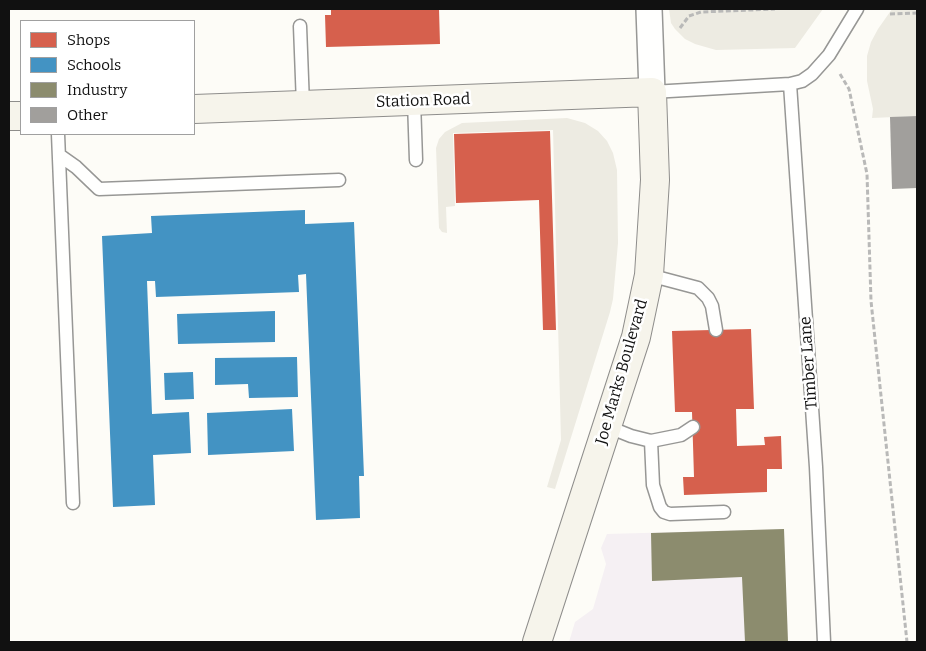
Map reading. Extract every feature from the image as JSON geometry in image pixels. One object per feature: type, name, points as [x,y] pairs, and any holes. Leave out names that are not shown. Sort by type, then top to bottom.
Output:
[{"type":"main road","name":"Station Road","points":[[195,109],[652,92]]},
{"type":"main road","name":"Joe Marks Boulevard","points":[[537,642],[636,337],[649,275],[655,180],[652,92]]},
{"type":"street","points":[[649,9],[652,92]]},
{"type":"lane","points":[[652,92],[790,84],[802,81],[812,74],[829,55],[857,9]]},
{"type":"lane","points":[[300,26],[303,105]]},
{"type":"lane","name":"Timber Lane","points":[[790,84],[816,467],[824,642]]},
{"type":"lane","points":[[414,101],[416,160]]},
{"type":"lane","points":[[58,135],[73,503]]},
{"type":"lane","points":[[59,155],[76,167],[98,189],[339,180]]},
{"type":"lane","points":[[649,275],[698,288],[708,298],[712,306],[716,330]]},
{"type":"lane","points":[[606,426],[631,436],[651,441],[681,435],[693,427]]},
{"type":"lane","points":[[651,441],[653,484],[660,507],[664,512],[670,514],[724,512]]},
{"type":"path","points":[[679,30],[681,24],[689,16],[701,12],[775,9]]},
{"type":"path","points":[[890,14],[917,13]]},
{"type":"path","points":[[829,55],[849,90],[867,174],[871,300],[907,642]]},
{"type":"shaded area","points":[[669,9],[823,9],[795,48],[716,50],[685,39],[671,23]]},
{"type":"shaded area","points":[[892,9],[917,9],[917,116],[872,118],[873,109],[867,81],[867,56],[871,42]]},
{"type":"shaded area","points":[[567,118],[585,123],[598,131],[607,141],[613,153],[617,170],[618,243],[610,312],[555,489],[547,487],[561,440],[553,130],[453,133],[455,206],[446,207],[447,233],[442,232],[439,228],[436,148],[439,139],[445,132],[462,123]]},
{"type":"shaded area","points":[[784,529],[788,642],[569,642],[575,622],[593,609],[606,564],[601,548],[607,534]]},
{"type":"building: Shops","points":[[331,9],[439,9],[440,44],[326,47],[325,15],[331,15]]},
{"type":"building: Shops","points":[[550,131],[556,330],[543,330],[539,200],[456,203],[454,134]]},
{"type":"building: Shops","points":[[751,329],[754,409],[736,409],[737,446],[765,445],[764,437],[781,436],[782,469],[767,469],[767,492],[684,495],[683,477],[694,477],[692,412],[675,412],[672,331]]},
{"type":"building: Schools","points":[[305,210],[305,224],[354,222],[364,476],[359,476],[360,518],[316,520],[306,274],[298,275],[299,292],[156,297],[155,281],[147,281],[152,414],[189,412],[191,453],[153,455],[155,505],[113,507],[102,236],[152,233],[151,216]]},
{"type":"building: Schools","points":[[275,311],[275,342],[178,344],[177,314]]},
{"type":"building: Schools","points":[[297,357],[298,397],[249,398],[248,384],[215,385],[215,358]]},
{"type":"building: Schools","points":[[193,372],[194,399],[165,400],[164,373]]},
{"type":"building: Schools","points":[[292,409],[294,451],[208,455],[207,413]]},
{"type":"building: Industry","points":[[784,529],[788,642],[745,642],[742,577],[652,581],[651,533]]},
{"type":"building: Other","points":[[917,116],[917,188],[892,189],[890,117]]}]
